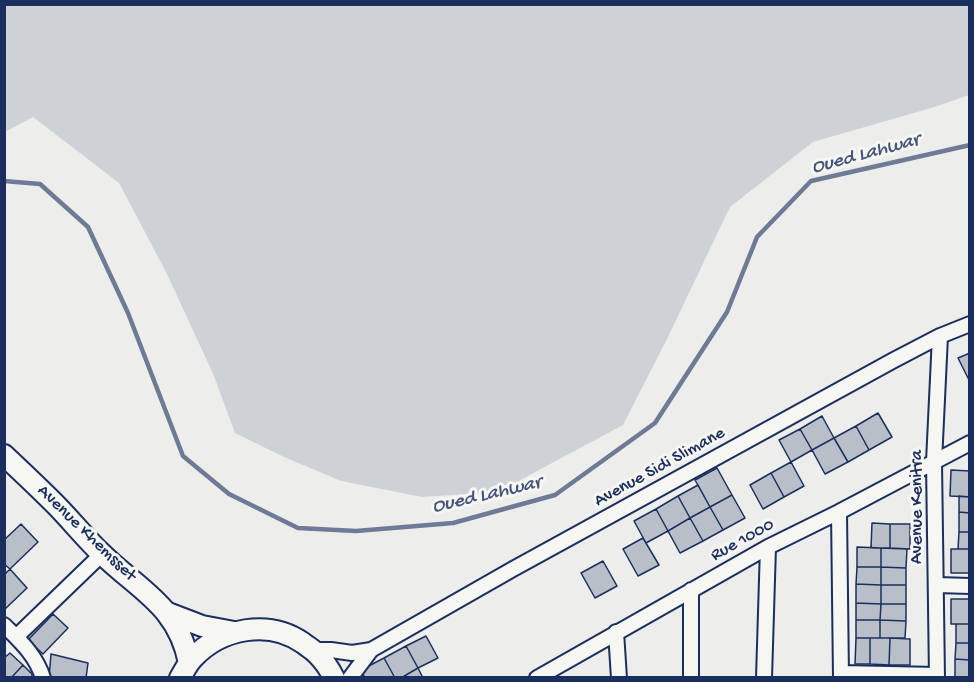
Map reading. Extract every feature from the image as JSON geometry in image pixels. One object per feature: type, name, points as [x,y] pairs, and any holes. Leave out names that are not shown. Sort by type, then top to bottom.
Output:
[{"type":"street","name":"Avenue Sidi Slimane","points":[[312,650],[352,653],[371,650],[513,569],[940,336],[969,324]]},
{"type":"street","name":"Avenue Kenitra","points":[[937,676],[934,462],[940,336]]},
{"type":"street","name":"Rue 1000","points":[[542,676],[768,547],[969,443]]},
{"type":"street","name":"Avenue Khemsset","points":[[4,455],[55,503],[102,554],[168,613],[180,632],[186,649],[185,670]]},
{"type":"street","points":[[839,512],[842,675],[937,676]]},
{"type":"street","points":[[764,678],[768,547]]},
{"type":"street","points":[[16,637],[102,554]]},
{"type":"street","points":[[937,585],[969,586]]},
{"type":"street","points":[[691,678],[692,590]]},
{"type":"street","name":"Avenue Khemsset","points":[[168,613],[202,626],[235,632]]},
{"type":"street","points":[[4,624],[29,650],[43,678]]},
{"type":"street","points":[[185,670],[192,659],[213,641],[239,630],[267,629],[294,637],[318,654],[334,678]]},
{"type":"street","points":[[616,632],[619,678]]},
{"type":"street","name":"Avenue Sidi Slimane","points":[[350,678],[371,650]]},
{"type":"shaded area","points":[[5,4],[969,5],[969,95],[813,142],[730,207],[623,425],[498,492],[422,497],[341,481],[235,433],[214,376],[167,274],[119,183],[33,117],[5,132]]},
{"type":"building","points":[[970,353],[970,382],[958,358]]},
{"type":"building","points":[[878,413],[892,437],[869,450],[856,426]]},
{"type":"building","points":[[822,416],[834,438],[812,450],[800,429]]},
{"type":"building","points":[[856,426],[869,450],[848,462],[834,438]]},
{"type":"building","points":[[800,429],[812,450],[791,462],[779,440]]},
{"type":"building","points":[[834,438],[848,462],[825,474],[812,450]]},
{"type":"building","points":[[791,462],[804,486],[784,497],[771,473]]},
{"type":"building","points":[[717,468],[732,495],[710,507],[695,480]]},
{"type":"building","points":[[951,470],[970,471],[970,497],[950,496]]},
{"type":"building","points":[[771,473],[784,497],[763,509],[750,485]]},
{"type":"building","points":[[698,485],[710,507],[690,518],[678,496]]},
{"type":"building","points":[[732,495],[745,518],[723,530],[710,507]]},
{"type":"building","points":[[678,496],[690,518],[668,531],[656,509]]},
{"type":"building","points":[[959,496],[970,497],[970,513],[959,512]]},
{"type":"building","points":[[710,507],[723,530],[703,541],[690,518]]},
{"type":"building","points":[[656,509],[668,531],[646,543],[634,521]]},
{"type":"building","points":[[959,512],[970,513],[970,532],[959,532]]},
{"type":"building","points":[[690,518],[703,541],[680,553],[668,531]]},
{"type":"building","points":[[872,523],[890,524],[890,548],[871,548]]},
{"type":"building","points":[[21,524],[38,542],[10,569],[4,564],[4,540]]},
{"type":"building","points":[[890,524],[910,524],[910,549],[890,548]]},
{"type":"building","points":[[959,532],[970,532],[970,549],[958,549]]},
{"type":"building","points":[[643,538],[659,565],[638,576],[623,549]]},
{"type":"building","points":[[857,547],[881,548],[881,567],[857,567]]},
{"type":"building","points":[[881,548],[907,549],[906,568],[881,567]]},
{"type":"building","points":[[951,549],[970,549],[970,573],[951,573]]},
{"type":"building","points":[[603,561],[617,586],[595,598],[581,573]]},
{"type":"building","points":[[857,567],[881,567],[881,585],[856,584]]},
{"type":"building","points":[[881,567],[906,568],[906,585],[881,585]]},
{"type":"building","points":[[10,569],[27,588],[4,610],[4,575]]},
{"type":"building","points":[[856,584],[881,585],[881,604],[856,603]]},
{"type":"building","points":[[881,585],[906,585],[906,604],[881,604]]},
{"type":"building","points":[[951,599],[970,599],[970,624],[951,624]]},
{"type":"building","points":[[856,603],[881,604],[880,620],[856,620]]},
{"type":"building","points":[[881,604],[906,604],[906,621],[880,620]]},
{"type":"building","points":[[53,614],[68,628],[43,654],[28,640]]},
{"type":"building","points":[[856,620],[880,620],[880,638],[856,638]]},
{"type":"building","points":[[880,620],[906,621],[905,638],[880,638]]},
{"type":"building","points":[[956,624],[970,624],[970,643],[956,643]]},
{"type":"building","points":[[426,636],[438,658],[418,668],[406,646]]},
{"type":"building","points":[[856,638],[870,638],[870,664],[855,664]]},
{"type":"building","points":[[870,638],[890,638],[889,665],[870,664]]},
{"type":"building","points":[[890,638],[910,639],[910,665],[889,665]]},
{"type":"building","points":[[956,643],[970,643],[970,660],[955,659]]},
{"type":"building","points":[[406,646],[418,668],[401,678],[395,678],[384,658]]},
{"type":"building","points":[[10,653],[23,665],[11,678],[4,678],[4,658]]},
{"type":"building","points":[[51,654],[88,663],[86,678],[49,678]]},
{"type":"building","points":[[384,658],[395,678],[365,678],[361,670]]},
{"type":"building","points":[[955,659],[970,660],[970,678],[955,677]]},
{"type":"building","points":[[23,665],[32,674],[32,678],[11,678]]},
{"type":"building","points":[[418,668],[423,678],[401,678]]},
{"type":"waterway","name":"Oued Lahwar","points":[[4,181],[40,184],[88,227],[128,313],[183,456],[229,494],[298,528],[356,531],[453,523],[555,495],[655,423],[727,312],[757,237],[811,181],[970,145]]}]
